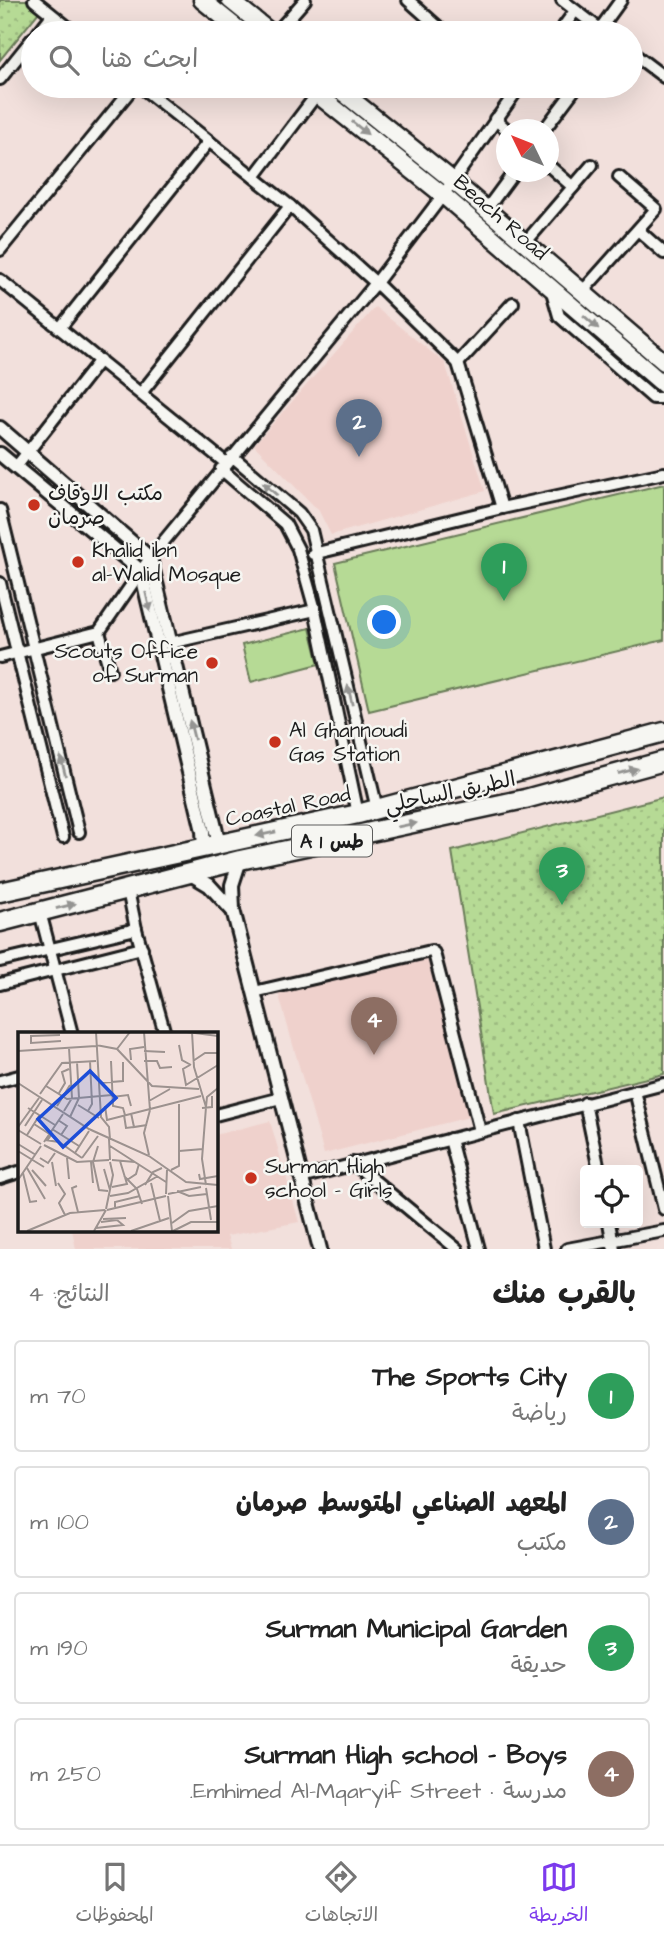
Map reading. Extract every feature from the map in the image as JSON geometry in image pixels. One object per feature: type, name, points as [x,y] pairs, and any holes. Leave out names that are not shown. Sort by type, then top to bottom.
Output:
[{"type":"highway","name":"Coastal Road","points":[[0,892],[358,814],[664,732]]},
{"type":"highway","name":"الطريق الساحلي","points":[[0,922],[240,860],[526,799],[664,761]]},
{"type":"main road","points":[[202,0],[228,21]]},
{"type":"main road","points":[[230,0],[257,21]]},
{"type":"main road","name":"Beach Road","points":[[322,98],[443,195],[664,385]]},
{"type":"main road","name":"Beach Road","points":[[350,98],[662,357]]},
{"type":"street","points":[[34,0],[60,21]]},
{"type":"street","points":[[285,21],[305,0]]},
{"type":"street","points":[[408,0],[432,21]]},
{"type":"street","points":[[562,0],[588,21]]},
{"type":"street","points":[[608,21],[621,0]]},
{"type":"street","points":[[568,21],[575,11]]},
{"type":"street","points":[[47,21],[52,15]]},
{"type":"street","points":[[0,79],[21,53]]},
{"type":"street","points":[[643,61],[664,77]]},
{"type":"street","points":[[0,250],[124,98]]},
{"type":"street","points":[[155,98],[290,206],[376,283],[457,363],[502,508]]},
{"type":"street","points":[[254,177],[307,98]]},
{"type":"street","points":[[0,657],[99,632],[150,558],[376,283],[443,195],[511,98]]},
{"type":"street","points":[[552,119],[568,98]]},
{"type":"street","points":[[60,328],[209,141]]},
{"type":"street","points":[[525,243],[592,165]]},
{"type":"street","points":[[559,175],[573,187]]},
{"type":"street","points":[[583,292],[656,208],[620,177]]},
{"type":"street","points":[[486,210],[507,182]]},
{"type":"street","points":[[141,393],[290,206]]},
{"type":"street","points":[[638,230],[664,253]]},
{"type":"street","points":[[0,280],[226,463],[299,513],[311,530],[377,809]]},
{"type":"street","points":[[551,288],[559,316],[653,398],[664,398]]},
{"type":"street","points":[[457,363],[513,303]]},
{"type":"street","points":[[16,467],[100,360]]},
{"type":"street","points":[[0,428],[30,451],[150,558],[201,765],[211,846]]},
{"type":"street","points":[[0,454],[141,570],[203,831],[211,846]]},
{"type":"street","points":[[226,463],[285,524],[300,557],[315,610],[358,814]]},
{"type":"street","points":[[300,557],[502,508],[664,473]]},
{"type":"street","points":[[0,510],[79,832]]},
{"type":"street","points":[[0,583],[63,836]]},
{"type":"street","points":[[170,643],[315,610]]},
{"type":"street","points":[[99,632],[110,671]]},
{"type":"street","points":[[187,767],[201,765]]},
{"type":"street","points":[[240,860],[232,884],[233,910],[320,1249]]},
{"type":"street","points":[[189,873],[209,885],[233,910]]},
{"type":"street","points":[[128,890],[135,929],[164,1032]]},
{"type":"street","points":[[40,912],[71,1032]]},
{"type":"street","points":[[0,961],[135,929]]},
{"type":"street","points":[[0,984],[142,948]]},
{"type":"street","points":[[254,992],[431,951],[480,1131]]},
{"type":"street","points":[[0,1081],[18,1076]]},
{"type":"street","points":[[302,1178],[664,1084]]},
{"type":"street","points":[[635,1091],[664,1209]]},
{"type":"street","points":[[217,1114],[281,1098]]},
{"type":"street","points":[[585,1103],[597,1165]]},
{"type":"street","points":[[519,1121],[544,1249]]},
{"type":"street","points":[[450,1139],[479,1249]]},
{"type":"street","points":[[353,1164],[457,1249]]},
{"type":"street","points":[[0,1178],[18,1172]]},
{"type":"street","points":[[567,1249],[614,1245],[664,1231]]},
{"type":"shaded area","points":[[375,307],[445,363],[485,491],[331,535],[319,511],[254,445]]},
{"type":"shaded area","points":[[427,958],[469,1117],[324,1154],[278,992]]},
{"type":"shaded area","name":"Surman High school - Girls","points":[[270,1121],[299,1222],[227,1236],[231,1249],[76,1249],[72,1232],[217,1232],[217,1134]]},
{"type":"green space","points":[[0,0],[34,0],[43,7],[32,21],[21,21],[21,34],[0,60]]},
{"type":"green space","points":[[664,484],[664,640],[369,711],[335,563]]},
{"type":"green space","points":[[310,628],[319,664],[251,682],[242,645]]},
{"type":"green space","points":[[664,797],[664,1074],[494,1114],[452,851]]},
{"type":"place","name":"المعهد الصناعي المتوسط صرمان","points":[[359,457]]},
{"type":"place","name":"مكتب الاوقاف صرمان","points":[[34,505]]},
{"type":"place","name":"Khalid ibn al-Walid Mosque","points":[[78,562]]},
{"type":"place","name":"The Sports City","points":[[504,601]]},
{"type":"place","name":"Scouts Office of Surman","points":[[212,663]]},
{"type":"place","name":"Al Ghannoudi Gas Station","points":[[275,742]]},
{"type":"place","name":"Surman Municipal Garden","points":[[562,905]]},
{"type":"place","name":"Surman High school - Boys","points":[[374,1055]]},
{"type":"place","name":"Surman High school - Girls","points":[[251,1178]]}]
